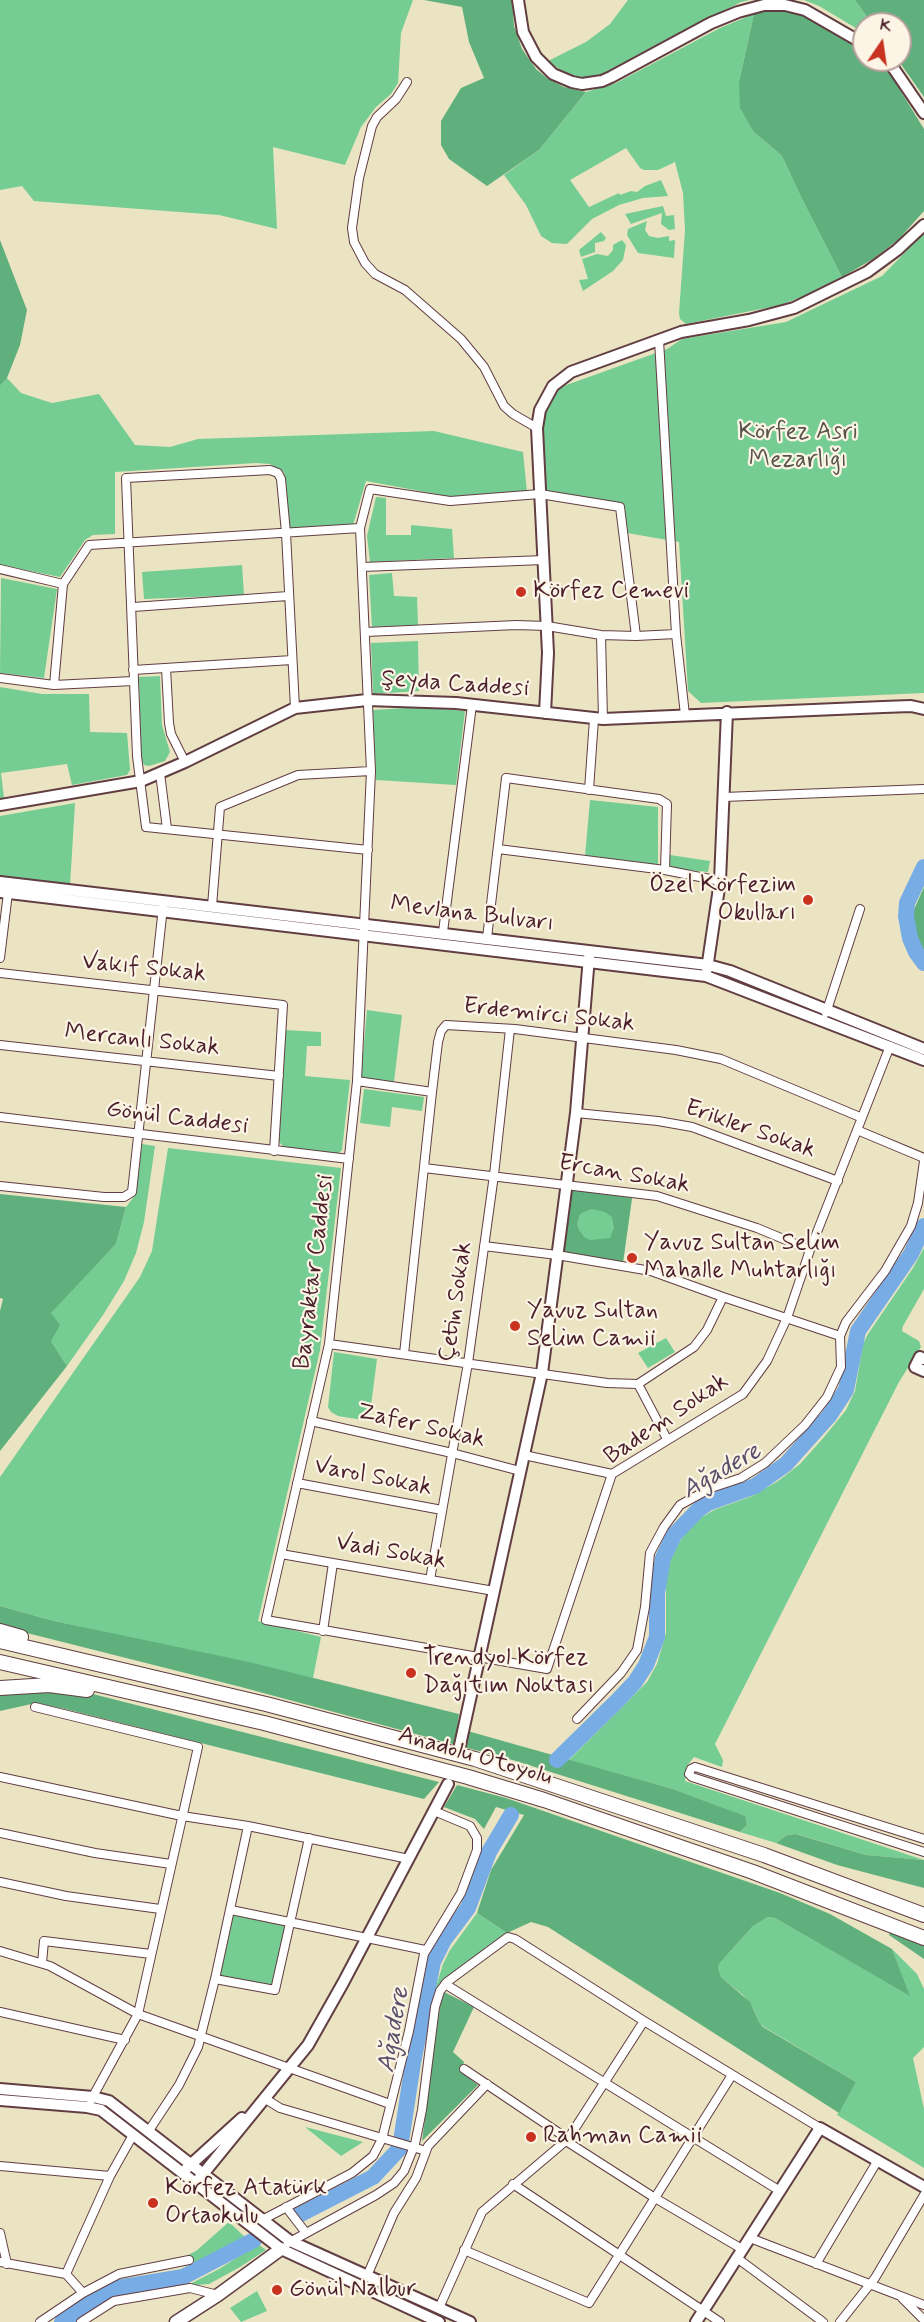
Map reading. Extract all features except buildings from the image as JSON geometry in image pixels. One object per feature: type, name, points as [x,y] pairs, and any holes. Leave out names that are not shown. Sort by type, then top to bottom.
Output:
[{"type":"highway","points":[[0,1631],[266,1704]]},
{"type":"highway","name":"Anadolu Otoyolu","points":[[0,1641],[266,1704],[475,1759],[764,1855],[924,1916]]},
{"type":"highway","name":"Anadolu Otoyolu","points":[[0,1662],[165,1699],[421,1764],[544,1800],[753,1872],[924,1938]]},
{"type":"highway","points":[[0,1688],[50,1685],[165,1699]]},
{"type":"main road","points":[[176,2322],[218,2295],[286,2245]]},
{"type":"street","points":[[518,0],[523,32],[536,57],[553,74],[582,84],[602,81],[711,23],[764,5],[785,4],[805,10],[852,37]]},
{"type":"street","points":[[896,72],[924,113]]},
{"type":"street","points":[[408,82],[396,99],[377,117],[372,126],[359,178],[352,228],[354,242],[365,263],[375,274],[412,295],[461,339],[484,367],[504,406],[537,428]]},
{"type":"street","points":[[546,713],[547,626],[537,428],[544,399],[559,380],[571,372],[699,328],[749,320],[794,308],[867,272],[897,250],[924,225]]},
{"type":"street","points":[[659,340],[676,634],[685,715]]},
{"type":"street","points":[[295,708],[281,479],[274,471],[126,478],[133,607],[133,681],[137,756],[147,827],[368,850]]},
{"type":"street","name":"Bayraktar Caddesi","points":[[323,1631],[266,1620],[329,1344],[357,1081],[371,771],[360,528],[370,489],[450,501],[540,494]]},
{"type":"street","points":[[540,494],[620,507],[636,636]]},
{"type":"street","points":[[54,685],[63,584],[89,545],[360,528]]},
{"type":"street","points":[[362,567],[544,560]]},
{"type":"street","points":[[0,569],[63,584]]},
{"type":"street","points":[[133,607],[288,596]]},
{"type":"street","points":[[366,632],[516,625],[547,626],[602,635],[676,634]]},
{"type":"street","points":[[589,790],[598,719],[602,635]]},
{"type":"street","points":[[133,670],[292,660]]},
{"type":"street","points":[[166,668],[171,734],[184,762]]},
{"type":"street","points":[[0,678],[54,685],[133,681]]},
{"type":"street","name":"Şeyda Caddesi","points":[[0,805],[141,781],[295,708],[367,700],[424,700],[598,719],[883,706],[911,706],[924,709]]},
{"type":"street","points":[[443,932],[472,705]]},
{"type":"street","points":[[707,970],[720,881],[727,712]]},
{"type":"street","points":[[212,906],[220,807],[290,777],[371,771]]},
{"type":"street","points":[[160,773],[167,829]]},
{"type":"street","points":[[487,938],[506,778],[658,799],[667,804],[665,870]]},
{"type":"street","points":[[724,797],[924,789]]},
{"type":"street","points":[[498,849],[665,870],[720,881]]},
{"type":"street","name":"Mevlana Bulvarı","points":[[0,882],[163,905],[707,970],[924,1049]]},
{"type":"street","points":[[0,958],[4,893]]},
{"type":"street","name":"Mevlana Bulvarı","points":[[4,893],[163,905],[212,906],[365,929],[443,932],[590,956]]},
{"type":"street","points":[[0,1186],[104,1197],[129,1195],[134,1188],[163,905]]},
{"type":"street","points":[[826,1015],[860,909]]},
{"type":"street","points":[[460,1745],[542,1372],[576,1113],[590,956]]},
{"type":"street","name":"Vakıf Sokak","points":[[0,973],[284,1005],[279,1077]]},
{"type":"street","name":"Mevlana Bulvarı","points":[[826,1015],[924,1060]]},
{"type":"street","name":"Erdemirci Sokak","points":[[404,1354],[438,1042],[441,1031],[446,1025],[582,1037],[676,1050],[721,1059],[860,1117]]},
{"type":"street","name":"Çetin Sokak","points":[[430,1580],[468,1363],[494,1175],[510,1029]]},
{"type":"street","name":"Mercanlı Sokak","points":[[0,1045],[279,1077]]},
{"type":"street","name":"Badem Sokak","points":[[480,1658],[547,1669],[612,1474],[743,1394],[767,1361],[787,1318],[860,1117],[890,1046]]},
{"type":"street","points":[[274,1151],[279,1077]]},
{"type":"street","points":[[357,1081],[432,1092]]},
{"type":"street","name":"Erikler Sokak","points":[[576,1113],[658,1121],[692,1127],[838,1181]]},
{"type":"street","name":"Gönül Caddesi","points":[[0,1117],[349,1159]]},
{"type":"street","points":[[577,1719],[621,1673],[637,1650],[645,1607],[650,1553],[664,1527],[680,1505],[711,1488],[741,1478],[765,1463],[805,1425],[827,1397],[841,1367],[840,1336],[851,1314],[879,1280],[911,1226],[918,1203],[924,1160],[856,1130]]},
{"type":"street","name":"Ercan Sokak","points":[[424,1168],[657,1196],[737,1221],[810,1250]]},
{"type":"street","points":[[484,1246],[557,1255],[651,1271],[840,1336]]},
{"type":"street","points":[[329,1344],[613,1383],[638,1384],[694,1347],[707,1330],[723,1297]]},
{"type":"street","points":[[924,1359],[920,1357],[915,1367],[924,1371]]},
{"type":"street","points":[[638,1384],[667,1439]]},
{"type":"street","name":"Zafer Sokak","points":[[311,1421],[520,1471]]},
{"type":"street","points":[[524,1455],[612,1474]]},
{"type":"street","name":"Varol Sokak","points":[[297,1483],[442,1510]]},
{"type":"street","name":"Vadi Sokak","points":[[281,1554],[494,1591]]},
{"type":"street","points":[[333,1563],[323,1631],[480,1658]]},
{"type":"street","points":[[35,1707],[198,1747],[138,2014],[90,2102]]},
{"type":"street","points":[[924,1839],[695,1767],[689,1774],[692,1777],[924,1852]]},
{"type":"street","points":[[0,1777],[182,1816],[248,1826],[409,1859]]},
{"type":"street","points":[[199,2179],[289,2069],[318,2028],[448,1785]]},
{"type":"street","points":[[262,2220],[364,2164],[372,2156],[382,2139],[409,2031],[425,1950],[461,1893],[477,1850],[477,1838],[470,1826],[434,1811]]},
{"type":"street","points":[[148,2132],[188,2069],[201,2037],[248,1826]]},
{"type":"street","points":[[0,1833],[95,1853],[171,1864]]},
{"type":"street","points":[[215,1979],[275,1990],[309,1838]]},
{"type":"street","points":[[0,1882],[66,1896],[160,1910]]},
{"type":"street","points":[[231,1910],[425,1950]]},
{"type":"street","points":[[286,2245],[376,2195],[394,2183],[404,2172],[422,2109],[435,2007],[440,1991],[508,1937],[515,1939],[820,2128],[924,2187]]},
{"type":"street","points":[[42,1963],[45,1941],[151,1954]]},
{"type":"street","points":[[0,1951],[42,1963],[138,2014],[390,2104]]},
{"type":"street","points":[[446,1984],[780,2191]]},
{"type":"street","points":[[0,2012],[125,2040]]},
{"type":"street","points":[[0,2100],[109,2101],[191,2165],[199,2179],[286,2245],[436,2321],[439,2308],[482,2212],[567,2140],[644,2021]]},
{"type":"street","points":[[464,2069],[739,2254],[823,2322]]},
{"type":"street","points":[[464,2250],[589,2303],[732,2075]]},
{"type":"street","points":[[367,2276],[394,2213],[412,2187],[426,2151],[434,2138],[487,2084]]},
{"type":"street","points":[[0,2089],[90,2102],[182,2173],[199,2179],[262,2220],[286,2245],[367,2276],[470,2322]]},
{"type":"street","points":[[264,2098],[280,2108],[426,2151]]},
{"type":"street","points":[[182,2173],[264,2098]]},
{"type":"street","points":[[696,2322],[820,2128]]},
{"type":"street","points":[[66,2274],[110,2176],[133,2135]]},
{"type":"street","points":[[816,2265],[878,2160]]},
{"type":"street","points":[[0,2166],[110,2176]]},
{"type":"street","points":[[513,2184],[720,2322]]},
{"type":"street","points":[[840,2322],[870,2285],[924,2195]]},
{"type":"street","points":[[286,2207],[306,2233]]},
{"type":"street","points":[[0,2233],[3,2263],[66,2274],[83,2293]]},
{"type":"street","points":[[750,2238],[924,2305]]},
{"type":"street","points":[[40,2322],[83,2293],[119,2274],[189,2260]]},
{"type":"street","points":[[81,2322],[114,2301],[190,2288],[218,2295]]},
{"type":"street","points":[[901,2297],[919,2319]]},
{"type":"green space","points":[[0,0],[413,0],[401,33],[398,83],[361,127],[345,165],[273,147],[277,229],[219,215],[34,201],[22,186],[0,190]]},
{"type":"green space","points":[[424,0],[512,0],[514,26],[522,49],[536,69],[548,79],[564,87],[586,92],[539,150],[487,186],[449,159],[441,145],[441,121],[461,88],[484,78],[469,42],[462,7]]},
{"type":"green space","points":[[628,0],[750,0],[741,2],[606,73],[585,78],[570,77],[548,61],[586,42],[610,24]]},
{"type":"green space","points":[[804,0],[855,0],[864,12],[852,12],[852,26],[819,6]]},
{"type":"green space","points":[[855,0],[924,0],[924,97],[906,72],[912,72],[912,12],[864,12]]},
{"type":"green space","points":[[765,10],[792,11],[815,20],[852,43],[852,72],[887,72],[924,129],[924,211],[898,240],[873,259],[842,277],[782,156],[754,132],[740,108],[739,82],[754,14]]},
{"type":"green space","points":[[754,14],[739,82],[754,132],[782,156],[842,277],[781,305],[686,324],[680,319],[679,313],[685,230],[683,193],[675,162],[658,170],[644,170],[640,168],[626,148],[570,180],[589,207],[619,193],[620,195],[631,191],[637,192],[661,180],[668,196],[643,198],[619,205],[592,219],[567,244],[552,243],[541,236],[526,205],[504,175],[539,150],[586,92],[616,83],[720,28]]},
{"type":"green space","points":[[663,206],[666,216],[674,215],[675,229],[669,230],[661,224],[662,213],[631,224],[625,214]]},
{"type":"green space","points":[[647,221],[645,230],[649,236],[658,238],[669,236],[669,241],[675,240],[674,258],[638,253],[627,235],[628,229]]},
{"type":"green space","points":[[601,232],[606,238],[604,241],[595,243],[595,252],[581,257],[579,250]]},
{"type":"green space","name":"Körfez Asri Mezarlığı","points":[[924,233],[924,693],[701,703],[688,691],[679,542],[627,533],[623,506],[546,492],[539,422],[558,388],[667,349],[682,339],[786,322],[882,276]]},
{"type":"green space","points":[[0,240],[27,310],[20,345],[7,378],[0,386]]},
{"type":"green space","points":[[622,240],[626,245],[623,260],[613,271],[583,291],[579,280],[588,279],[582,259],[597,254],[608,256],[613,250],[613,245]]},
{"type":"green space","points":[[7,378],[21,393],[52,403],[99,394],[135,445],[170,447],[198,439],[434,431],[523,452],[527,492],[452,497],[366,481],[353,525],[289,530],[284,472],[270,464],[115,472],[115,534],[93,535],[85,540],[60,577],[0,565],[0,386]]},
{"type":"green space","points":[[376,497],[386,498],[386,535],[411,535],[411,525],[452,529],[454,558],[370,562],[367,536]]},
{"type":"green space","points":[[242,565],[244,595],[144,599],[142,572]]},
{"type":"green space","points":[[392,573],[394,596],[417,597],[418,625],[372,627],[369,575]]},
{"type":"green space","points":[[1,578],[57,589],[44,678],[0,673]]},
{"type":"green space","points":[[418,641],[419,691],[373,694],[371,643]]},
{"type":"green space","points":[[160,676],[162,725],[170,752],[165,761],[149,766],[144,765],[141,758],[139,677]]},
{"type":"green space","points":[[0,687],[42,694],[89,694],[90,732],[127,733],[130,770],[127,775],[72,785],[67,764],[1,773],[4,798],[0,799]]},
{"type":"green space","points":[[421,707],[465,711],[456,785],[376,780],[373,710]]},
{"type":"green space","points":[[590,800],[658,807],[658,867],[585,856]]},
{"type":"green space","points":[[75,803],[70,886],[0,876],[0,816]]},
{"type":"green space","points":[[670,855],[710,861],[708,872],[670,868]]},
{"type":"green space","points":[[924,887],[924,951],[915,933],[912,914]]},
{"type":"green space","points":[[367,1010],[402,1015],[394,1082],[361,1077]]},
{"type":"green space","points":[[285,1030],[321,1032],[321,1046],[307,1046],[305,1076],[350,1080],[342,1150],[338,1154],[286,1149],[278,1141]]},
{"type":"green space","points":[[364,1089],[424,1097],[422,1111],[392,1107],[390,1127],[360,1123]]},
{"type":"green space","points":[[142,1144],[155,1146],[144,1222],[136,1253],[124,1281],[67,1366],[51,1341],[50,1313],[116,1244],[126,1207],[136,1194]]},
{"type":"green space","points":[[168,1148],[341,1168],[320,1350],[258,1621],[321,1637],[313,1678],[54,1621],[0,1606],[0,1477],[140,1277],[152,1251]]},
{"type":"green space","points":[[572,1190],[632,1198],[623,1262],[564,1253]]},
{"type":"green space","points":[[572,1190],[632,1198],[623,1262],[564,1253]],"holes":[[[591,1209],[605,1212],[612,1217],[614,1228],[610,1238],[590,1240],[584,1237],[577,1224],[580,1214]]]},
{"type":"green space","points":[[0,1194],[126,1207],[116,1244],[51,1313],[60,1325],[51,1341],[67,1366],[0,1451],[0,1311],[3,1299],[0,1298]]},
{"type":"green space","points":[[924,1248],[924,1289],[902,1331],[919,1341],[921,1347],[899,1382],[715,1744],[723,1760],[722,1767],[694,1757],[687,1766],[685,1781],[924,1860],[866,1855],[797,1834],[787,1835],[776,1843],[740,1832],[747,1825],[744,1816],[673,1789],[569,1760],[647,1682],[657,1664],[666,1633],[666,1580],[670,1559],[679,1542],[697,1520],[714,1510],[752,1496],[778,1481],[800,1464],[824,1437],[846,1410],[855,1391],[863,1344],[868,1334]]},
{"type":"green space","points":[[666,1338],[675,1352],[648,1368],[638,1353]]},
{"type":"green space","points":[[334,1352],[377,1359],[369,1421],[338,1416],[328,1407]]},
{"type":"green space","points":[[0,1606],[54,1621],[249,1662],[459,1714],[457,1728],[673,1789],[745,1816],[747,1825],[740,1832],[516,1761],[241,1687],[23,1632],[0,1624]]},
{"type":"green space","points":[[25,1689],[85,1692],[439,1782],[424,1799],[65,1709],[36,1703],[0,1711],[0,1693]]},
{"type":"green space","points":[[457,1785],[506,1798],[780,1893],[830,1914],[892,1949],[910,1996],[775,1918],[768,1917],[753,1926],[719,1964],[721,1977],[750,2002],[763,2027],[856,2082],[839,2113],[548,1927],[531,1922],[507,1933],[477,1913],[491,1870],[524,1815],[496,1807],[484,1829],[475,1819],[444,1807]]},
{"type":"green space","points":[[796,1834],[866,1855],[924,1860],[924,1888],[837,1865],[776,1843],[787,1835]]},
{"type":"green space","points":[[231,1910],[291,1922],[275,1990],[215,1979]]},
{"type":"green space","points":[[477,1913],[507,1933],[443,1980],[434,1993],[450,1950]]},
{"type":"green space","points":[[768,1917],[775,1918],[909,1995],[892,1949],[917,1974],[924,1989],[924,2047],[913,2058],[924,2109],[924,2168],[837,2115],[856,2082],[764,2027],[744,1996],[721,1977],[719,1964],[753,1926]]},
{"type":"green space","points":[[890,1932],[924,1946],[924,1959],[889,1935]]},
{"type":"green space","points":[[444,1992],[474,2007],[453,2052],[464,2062],[461,2072],[478,2085],[422,2141],[440,2006]]},
{"type":"green space","points":[[305,2127],[363,2142],[341,2156]]},
{"type":"green space","points":[[229,2222],[247,2239],[195,2264],[188,2255],[196,2251]]},
{"type":"green space","points":[[258,2244],[266,2250],[240,2267],[209,2284],[186,2286],[219,2269]]},
{"type":"green space","points":[[257,2291],[267,2311],[241,2322],[230,2308]]},
{"type":"waterway","name":"Ağadere","points":[[924,867],[907,903],[906,916],[910,938],[924,963]]},
{"type":"waterway","name":"Ağadere","points":[[557,1760],[635,1682],[646,1665],[657,1637],[657,1593],[663,1558],[674,1535],[708,1503],[755,1486],[786,1464],[829,1416],[846,1390],[858,1331],[911,1254],[924,1226]]},
{"type":"waterway","name":"Ağadere","points":[[297,2216],[373,2177],[400,2148],[413,2063],[433,1962],[444,1940],[468,1908],[489,1852],[511,1815]]},
{"type":"waterway","name":"Ağadere","points":[[62,2322],[111,2289],[183,2277],[254,2240]]},
{"type":"place","name":"Körfez Cemevi","points":[[521,592]]},
{"type":"place","name":"Özel Körfezim Okulları","points":[[808,900]]},
{"type":"place","name":"Yavuz Sultan Selim Mahalle Muhtarlığı","points":[[632,1258]]},
{"type":"place","name":"Yavuz Sultan Selim Camii","points":[[515,1326]]},
{"type":"place","name":"Trendyol Körfez Dağıtım Noktası","points":[[411,1673]]},
{"type":"place","name":"Rahman Camii","points":[[531,2137]]},
{"type":"place","name":"Körfez Atatürk Ortaokulu","points":[[153,2203]]},
{"type":"place","name":"Gönül Nalbur","points":[[277,2290]]}]
